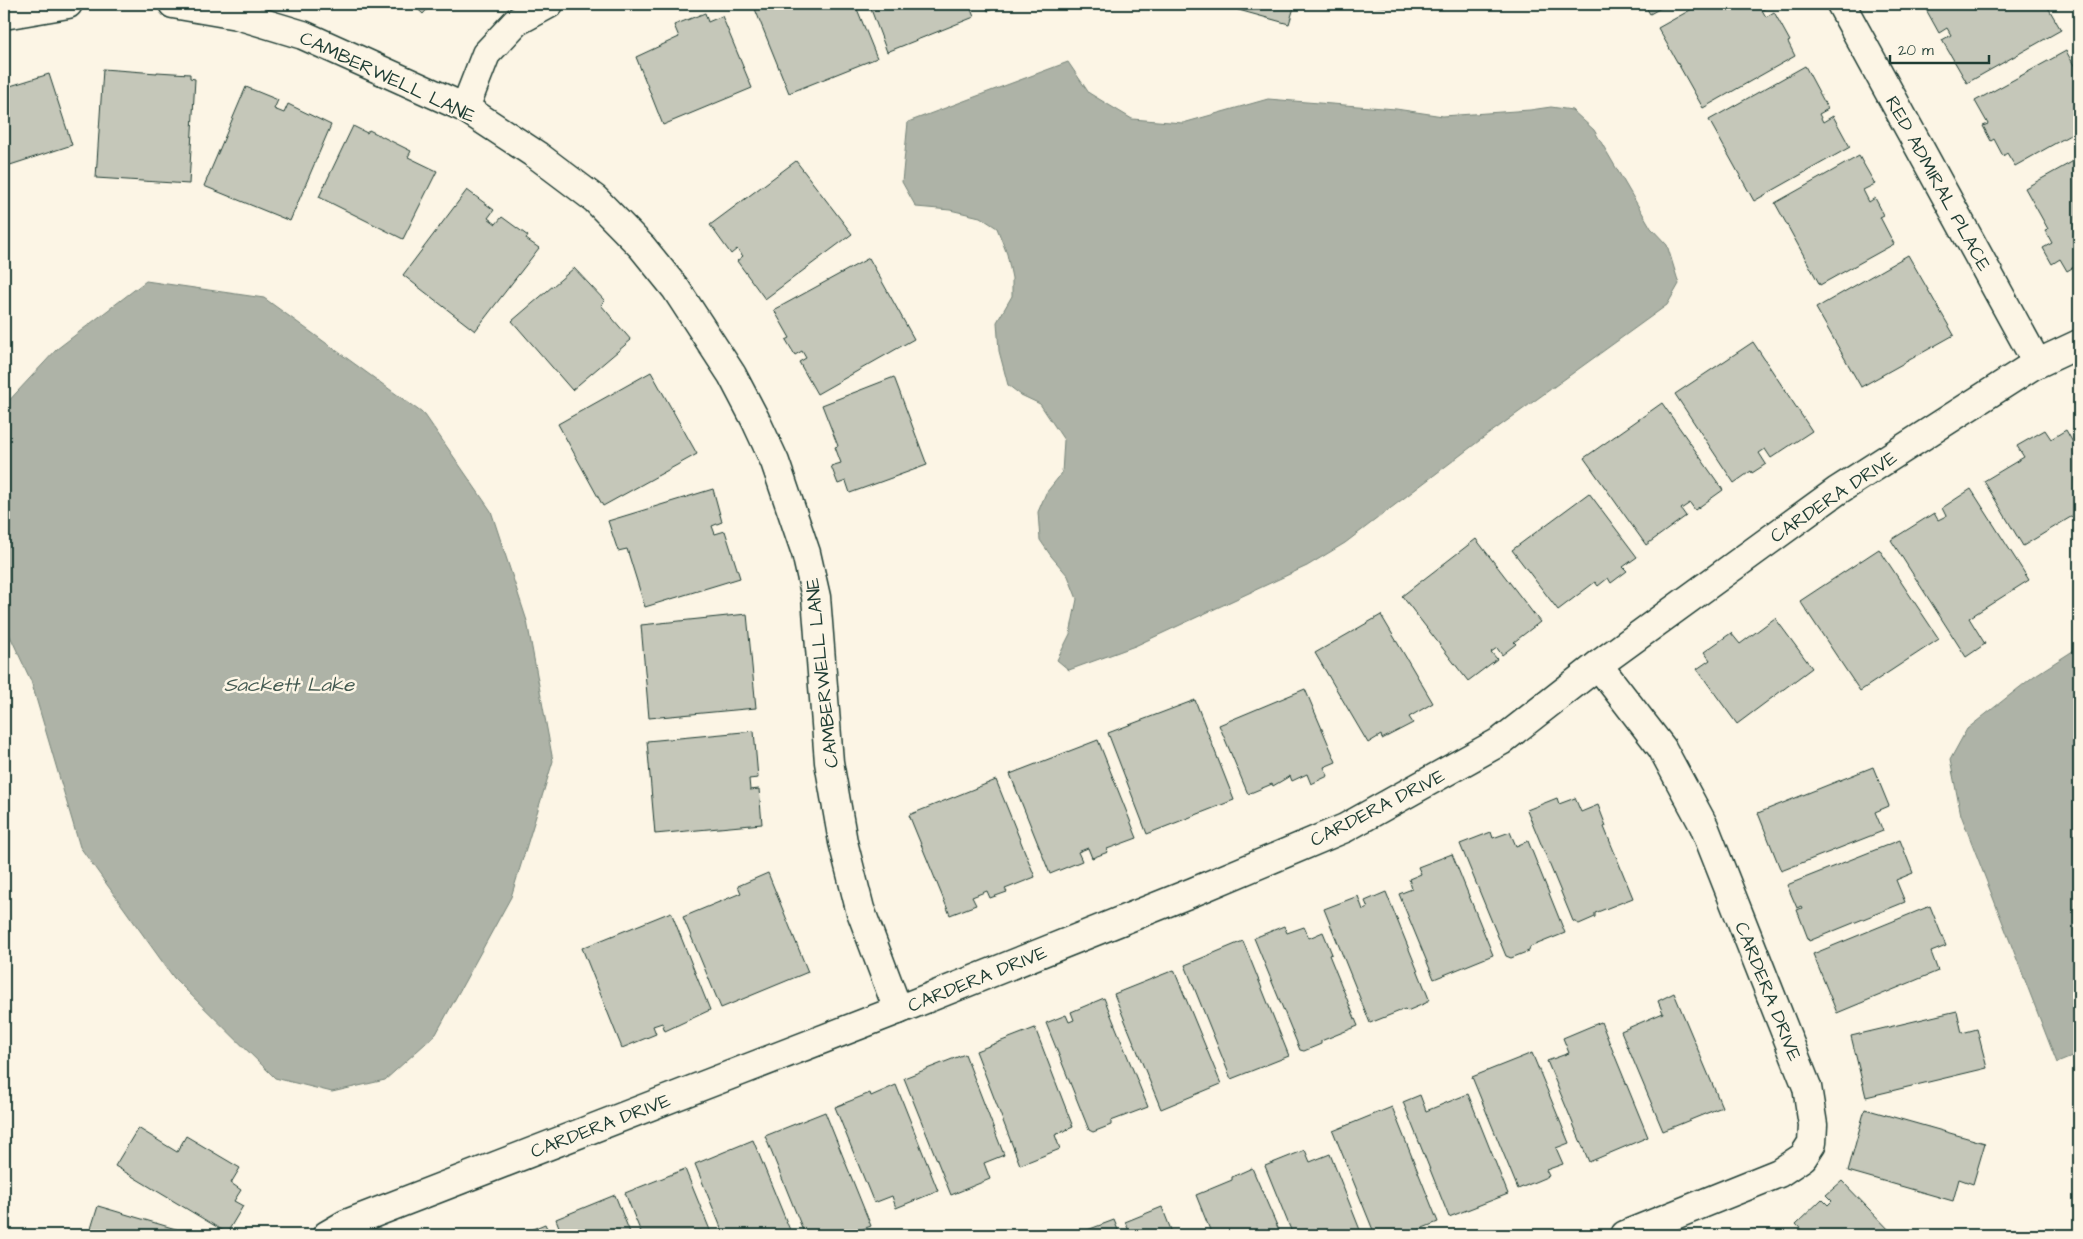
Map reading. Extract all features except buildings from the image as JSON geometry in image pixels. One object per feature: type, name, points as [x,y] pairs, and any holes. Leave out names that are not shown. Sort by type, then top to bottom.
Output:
[{"type":"street","points":[[4,15],[68,4]]},
{"type":"street","name":"CAMBERWELL LANE","points":[[173,4],[237,15],[303,35],[464,108],[538,156],[595,199],[642,247],[676,289],[704,330],[755,419],[775,462],[806,554],[816,597],[829,762],[842,842],[860,909],[898,1010]]},
{"type":"street","points":[[464,108],[486,54],[516,22],[549,4]]},
{"type":"street","name":"RED ADMIRAL PLACE","points":[[1841,4],[2037,363]]},
{"type":"street","name":"CARDERA DRIVE","points":[[327,1235],[346,1224],[898,1010],[1193,892],[1345,828],[1500,741],[1598,664],[1837,491],[2037,363],[2079,344]]},
{"type":"street","name":"CARDERA DRIVE","points":[[1598,664],[1662,748],[1704,826],[1807,1087],[1813,1125],[1812,1143],[1803,1156],[1779,1172],[1625,1235]]},
{"type":"water","points":[[1068,62],[1089,93],[1132,119],[1183,123],[1268,99],[1396,109],[1443,116],[1551,107],[1572,110],[1594,130],[1651,228],[1667,245],[1679,284],[1667,305],[1479,441],[1345,543],[1307,566],[1135,646],[1069,670],[1057,660],[1070,634],[1077,599],[1068,576],[1040,540],[1038,512],[1046,493],[1062,473],[1064,440],[1040,404],[1021,395],[1008,385],[999,351],[997,322],[1012,296],[1012,278],[1007,254],[997,228],[980,217],[950,210],[916,207],[902,182],[908,122]]},
{"type":"water","name":"Sackett Lake","points":[[146,281],[264,298],[425,415],[491,511],[527,621],[553,761],[511,897],[436,1034],[385,1080],[332,1092],[275,1078],[174,978],[80,847],[31,681],[4,623],[4,406],[57,349]]},
{"type":"water","points":[[2079,647],[2079,1054],[2057,1063],[1961,815],[1950,760],[1967,729],[2034,676]]}]
